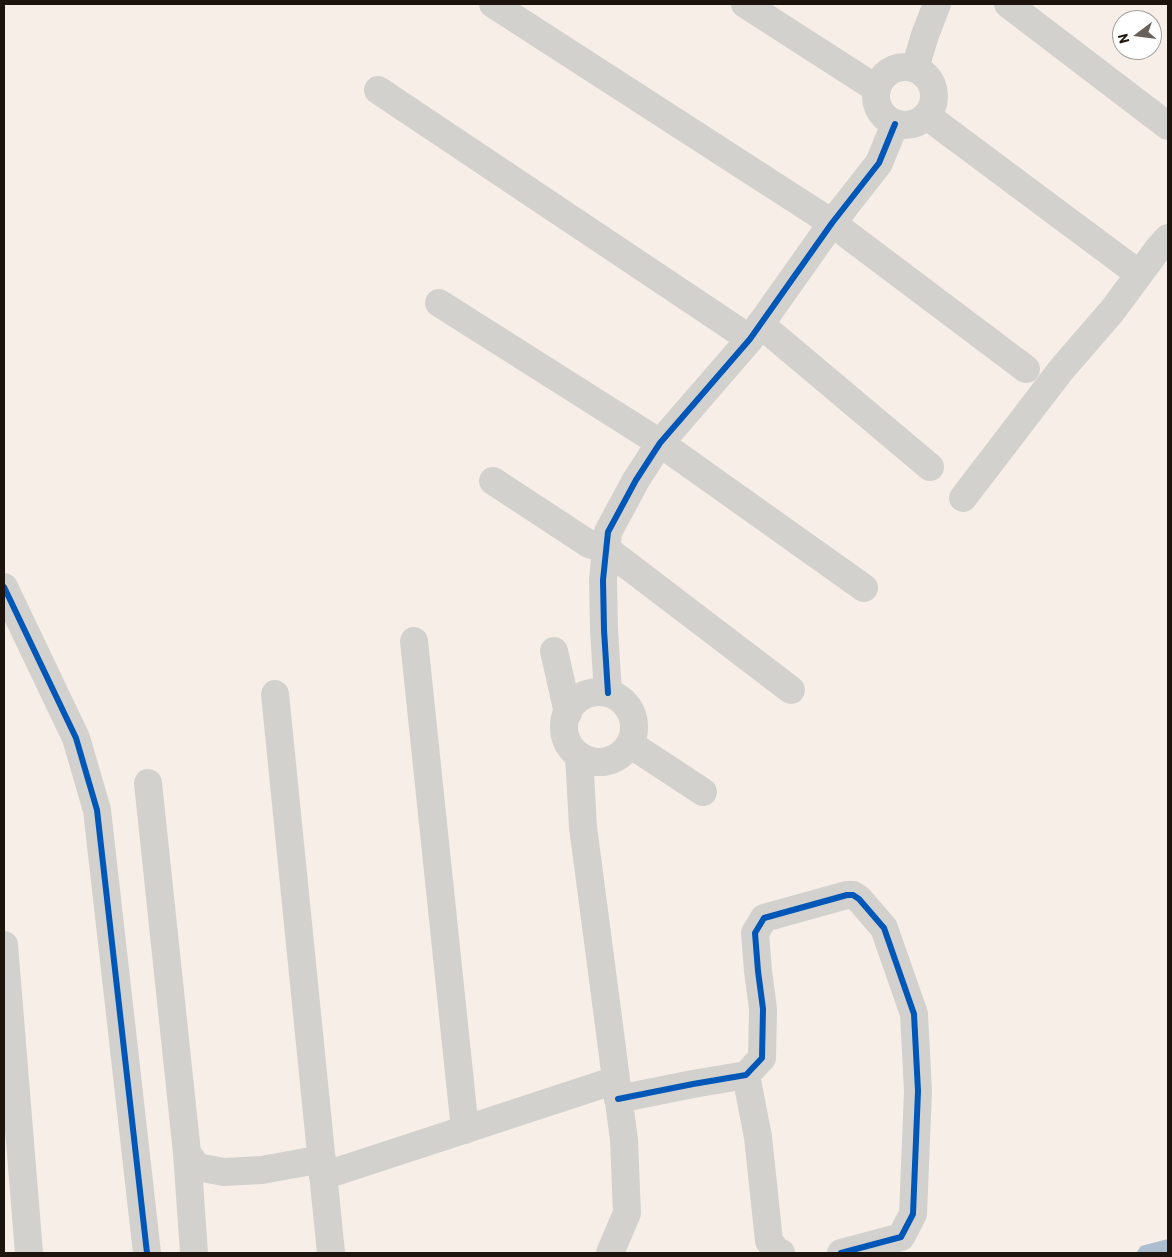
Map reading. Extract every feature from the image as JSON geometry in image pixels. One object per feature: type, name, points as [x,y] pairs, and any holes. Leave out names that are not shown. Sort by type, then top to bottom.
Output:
[{"type":"street","points":[[493,4],[832,222],[1026,369]]},
{"type":"street","points":[[745,4],[780,13],[876,89]]},
{"type":"street","points":[[915,68],[924,35],[937,4]]},
{"type":"street","points":[[1008,4],[1168,126]]},
{"type":"street","points":[[902,67],[915,68],[926,76],[932,84],[935,96],[927,116],[919,122],[909,125],[896,124],[887,119],[880,110],[876,89],[888,72],[902,67]]},
{"type":"street","points":[[378,90],[755,331],[930,467]]},
{"type":"street","points":[[927,116],[1131,268]]},
{"type":"street","points":[[608,694],[604,630],[604,580],[608,532],[636,480],[660,443],[755,331],[832,222],[879,163],[896,124]]},
{"type":"street","points":[[963,498],[1061,370],[1165,248]]},
{"type":"street","points":[[439,303],[660,443],[864,588]]},
{"type":"street","points":[[493,481],[589,544],[606,549],[791,690]]},
{"type":"street","points":[[4,587],[76,738],[97,810],[147,1253]]},
{"type":"street","points":[[414,641],[465,1130]]},
{"type":"street","points":[[554,651],[568,713]]},
{"type":"street","points":[[598,692],[619,699],[632,716],[634,732],[630,744],[612,760],[590,761],[579,756],[570,748],[566,740],[564,728],[568,713],[572,705],[586,694],[598,692]]},
{"type":"street","points":[[275,694],[331,1253]]},
{"type":"street","points":[[630,744],[703,792]]},
{"type":"street","points":[[579,756],[583,827],[624,1140],[626,1213],[610,1253]]},
{"type":"street","points":[[148,783],[187,1153],[194,1253]]},
{"type":"street","points":[[187,1153],[198,1167],[224,1172],[322,1168],[617,1089],[693,1084],[746,1075],[762,1058],[764,1009],[758,971],[755,932],[764,918],[847,895],[853,895],[859,898],[884,928],[914,1014],[918,1091],[913,1214],[901,1237],[841,1253]]},
{"type":"street","points":[[4,945],[12,1137],[29,1253]]},
{"type":"street","points":[[746,1075],[758,1137],[769,1241],[778,1253],[781,1253]]},
{"type":"water","points":[[1168,1239],[1168,1253],[1136,1253],[1141,1246]]},
{"type":"cycle path","points":[[608,693],[603,580],[608,532],[636,480],[660,443],[750,339],[832,223],[879,163],[895,124]]},
{"type":"cycle path","points":[[4,587],[76,738],[97,810],[147,1253]]},
{"type":"cycle path","points":[[618,1099],[746,1075],[762,1058],[763,1009],[755,933],[764,918],[847,895],[853,895],[859,899],[884,928],[914,1014],[918,1091],[913,1214],[901,1237],[841,1253]]}]
